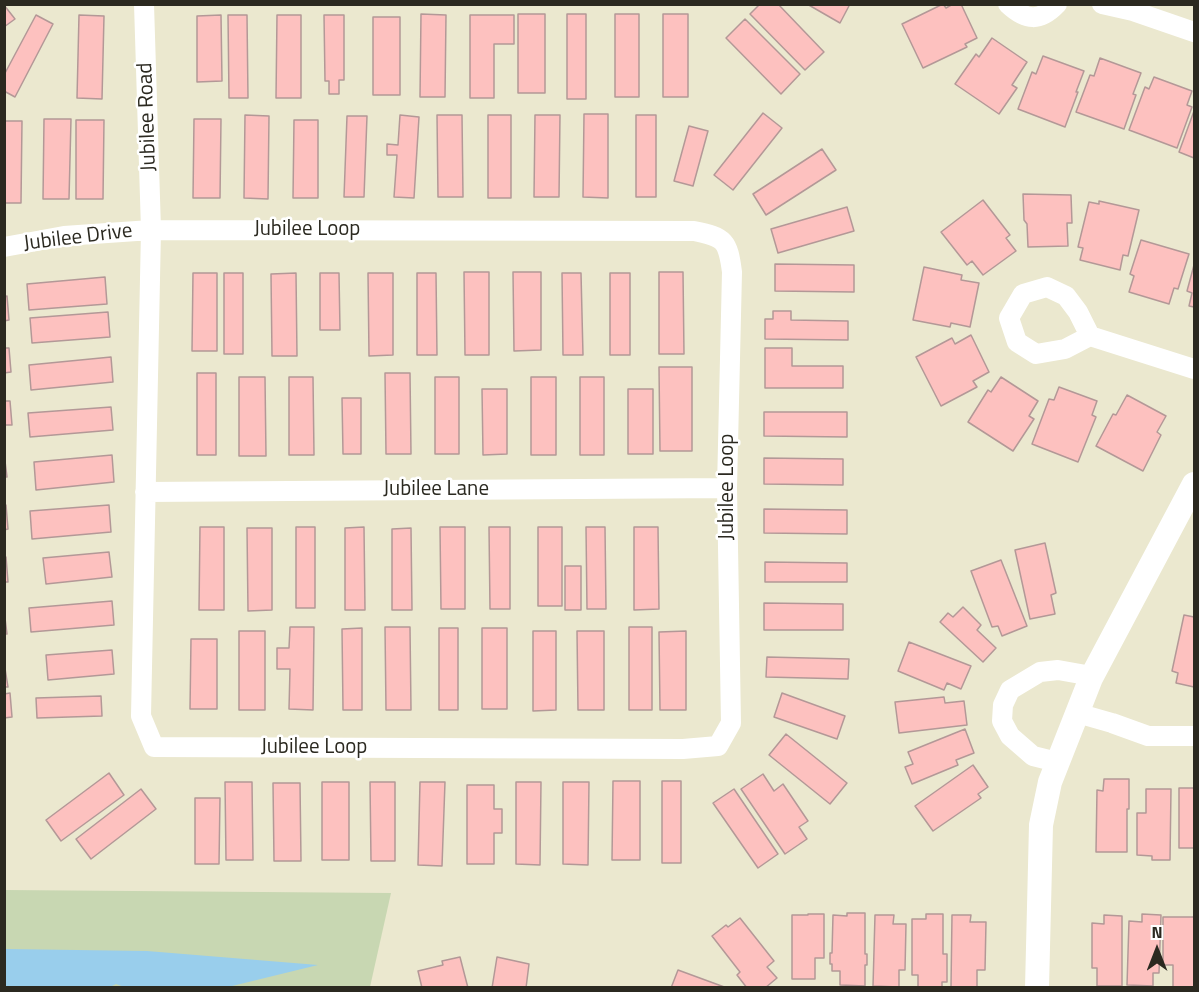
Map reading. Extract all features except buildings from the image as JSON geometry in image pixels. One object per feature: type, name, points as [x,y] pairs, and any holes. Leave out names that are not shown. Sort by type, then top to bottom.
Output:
[{"type":"street","name":"Jubilee Road","points":[[144,4],[151,230]]},
{"type":"street","points":[[1008,4],[1022,15],[1035,18],[1046,14],[1057,4]]},
{"type":"street","points":[[1102,4],[1133,11],[1194,32]]},
{"type":"street","name":"Jubilee Drive","points":[[4,247],[64,236],[151,230]]},
{"type":"street","name":"Jubilee Loop","points":[[151,230],[694,231],[716,235],[729,249],[732,272],[727,488],[731,723],[718,746],[683,749],[154,747],[141,716],[151,230]]},
{"type":"street","points":[[1090,336],[1194,369]]},
{"type":"street","points":[[1037,987],[1041,825],[1050,782],[1091,678],[1194,484]]},
{"type":"street","name":"Jubilee Lane","points":[[145,492],[727,488]]},
{"type":"street","points":[[1057,762],[1033,756],[1010,736],[1002,721],[1003,705],[1010,690],[1040,672],[1058,670],[1091,678]]},
{"type":"street","points":[[1077,713],[1148,736],[1194,736]]},
{"type":"green space","points":[[4,890],[391,893],[370,987],[5,988]]},
{"type":"water","points":[[5,949],[147,951],[318,965],[228,987],[127,988],[116,984],[108,988],[5,987]]}]
